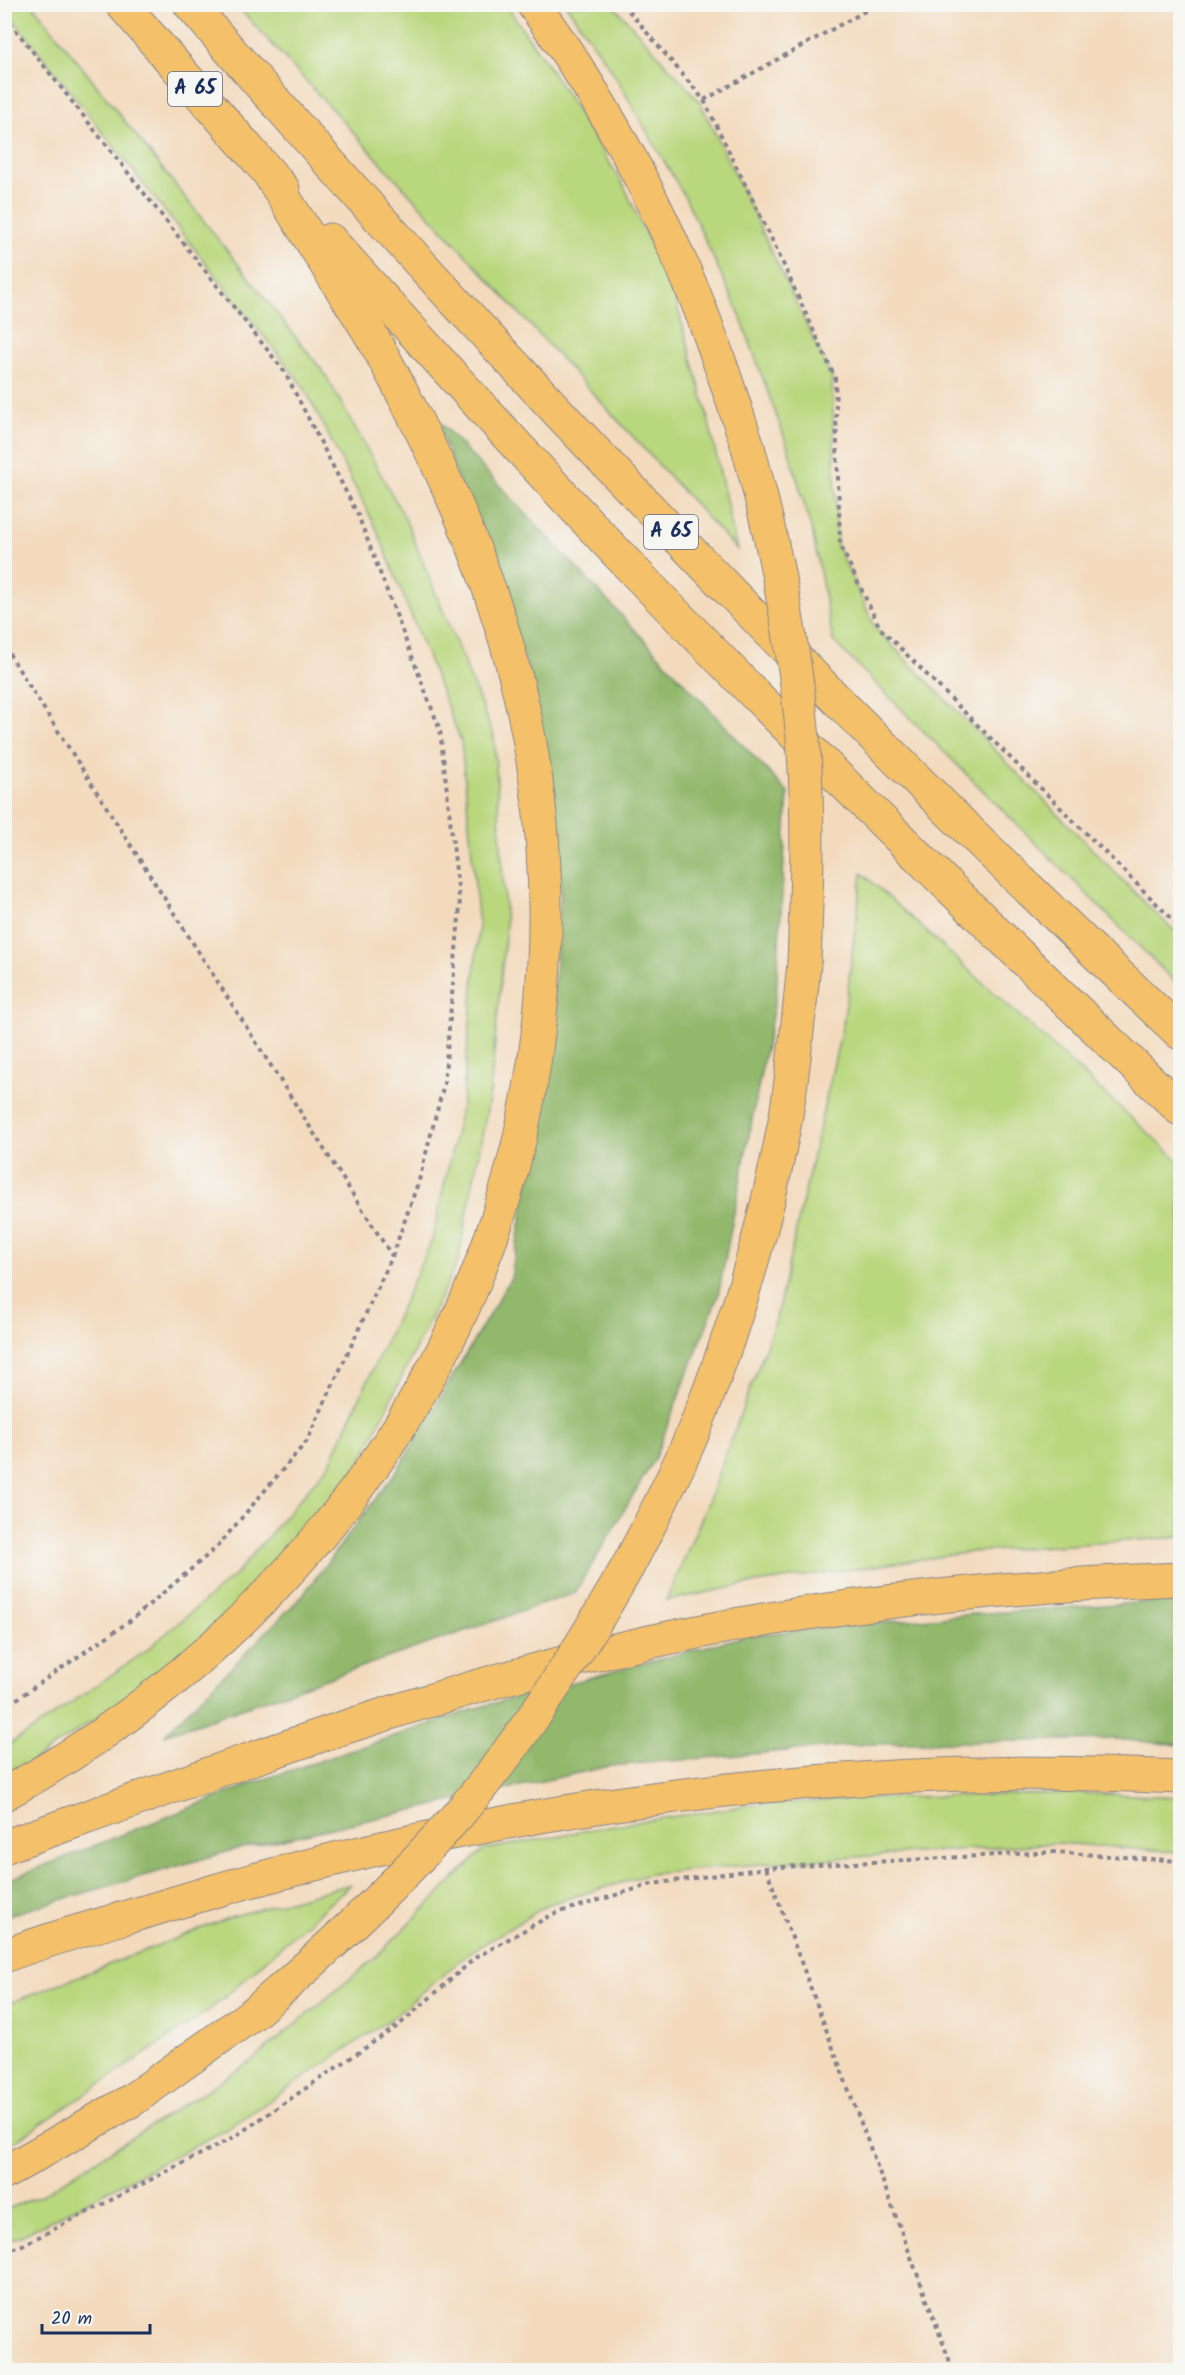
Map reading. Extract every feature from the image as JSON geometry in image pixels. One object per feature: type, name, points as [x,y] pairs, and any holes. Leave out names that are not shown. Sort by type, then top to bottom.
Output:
[{"type":"highway","name":"A 65","points":[[122,4],[268,172],[450,374],[636,572],[843,783],[1020,957],[1180,1109]]},
{"type":"highway","name":"A 65","points":[[190,4],[278,106],[446,292],[659,520],[852,716],[1048,909],[1180,1033]]},
{"type":"highway","points":[[4,2173],[132,2100],[254,2013],[363,1916],[414,1864],[463,1809],[509,1751],[552,1692],[591,1630],[628,1566],[664,1496],[697,1424],[724,1350],[749,1274],[769,1198],[785,1120],[804,963],[807,814],[803,739],[783,592],[748,447],[695,296],[626,152],[586,83],[533,4]]},
{"type":"highway","points":[[4,1794],[90,1743],[148,1701],[203,1655],[278,1582],[345,1503],[423,1389],[480,1267],[520,1138],[532,1071],[542,1004],[545,936],[544,867],[538,798],[513,663],[492,598],[467,533],[410,409],[378,346],[268,172]]},
{"type":"highway","points":[[4,1847],[284,1747],[501,1680],[648,1642],[754,1621],[969,1591],[1056,1584],[1180,1579]]},
{"type":"highway","points":[[4,1956],[232,1885],[340,1857],[472,1829],[593,1808],[720,1792],[848,1780],[976,1774],[1104,1774],[1180,1777]]},
{"type":"path","points":[[623,4],[704,100],[775,246],[835,378],[840,545],[880,628],[1180,927]]},
{"type":"path","points":[[704,100],[878,4]]},
{"type":"path","points":[[4,15],[284,372],[358,515],[440,730],[460,906],[444,1084],[419,1180],[392,1257],[307,1441],[216,1548],[131,1620],[4,1708]]},
{"type":"path","points":[[4,646],[392,1257]]},
{"type":"path","points":[[4,2252],[36,2239],[234,2137],[399,2025],[475,1958],[553,1914],[652,1884],[766,1868],[1053,1852],[1180,1861]]},
{"type":"path","points":[[766,1868],[953,2370]]},
{"type":"green space","points":[[32,4],[325,374],[405,518],[494,736],[506,926],[490,1094],[458,1261],[358,1467],[250,1594],[163,1674],[5,1779],[5,1746],[143,1653],[235,1575],[329,1465],[432,1240],[462,1104],[479,926],[461,741],[377,530],[303,386],[5,9],[5,5]]},
{"type":"green space","points":[[236,5],[506,5],[553,73],[624,186],[675,299],[706,409],[737,550]]},
{"type":"green space","points":[[566,5],[613,5],[700,102],[832,378],[837,546],[876,629],[1180,936],[1180,987],[833,641],[813,535],[788,447],[739,313],[687,201],[611,69]]},
{"type":"green space","points":[[435,417],[788,793],[776,995],[718,1296],[654,1460],[575,1593],[164,1735],[302,1596],[398,1469],[511,1278],[549,1061],[561,888],[531,677]]},
{"type":"green space","points":[[862,873],[1180,1162],[1180,1537],[971,1552],[743,1585],[666,1601],[705,1510],[776,1319],[844,1019]]},
{"type":"green space","points":[[1180,1600],[1180,1745],[1115,1739],[868,1744],[610,1766],[233,1850],[5,1916],[5,1881],[250,1784],[487,1705],[749,1635],[974,1614]]},
{"type":"green space","points":[[1077,1793],[1180,1797],[1180,1852],[1058,1843],[769,1863],[650,1874],[549,1904],[469,1953],[391,2019],[227,2129],[21,2236],[5,2242],[5,2210],[40,2196],[249,2063],[375,1958],[483,1850],[609,1826],[752,1805],[873,1798]]},
{"type":"green space","points":[[351,1884],[210,2010],[5,2148],[5,2005],[233,1916]]}]
